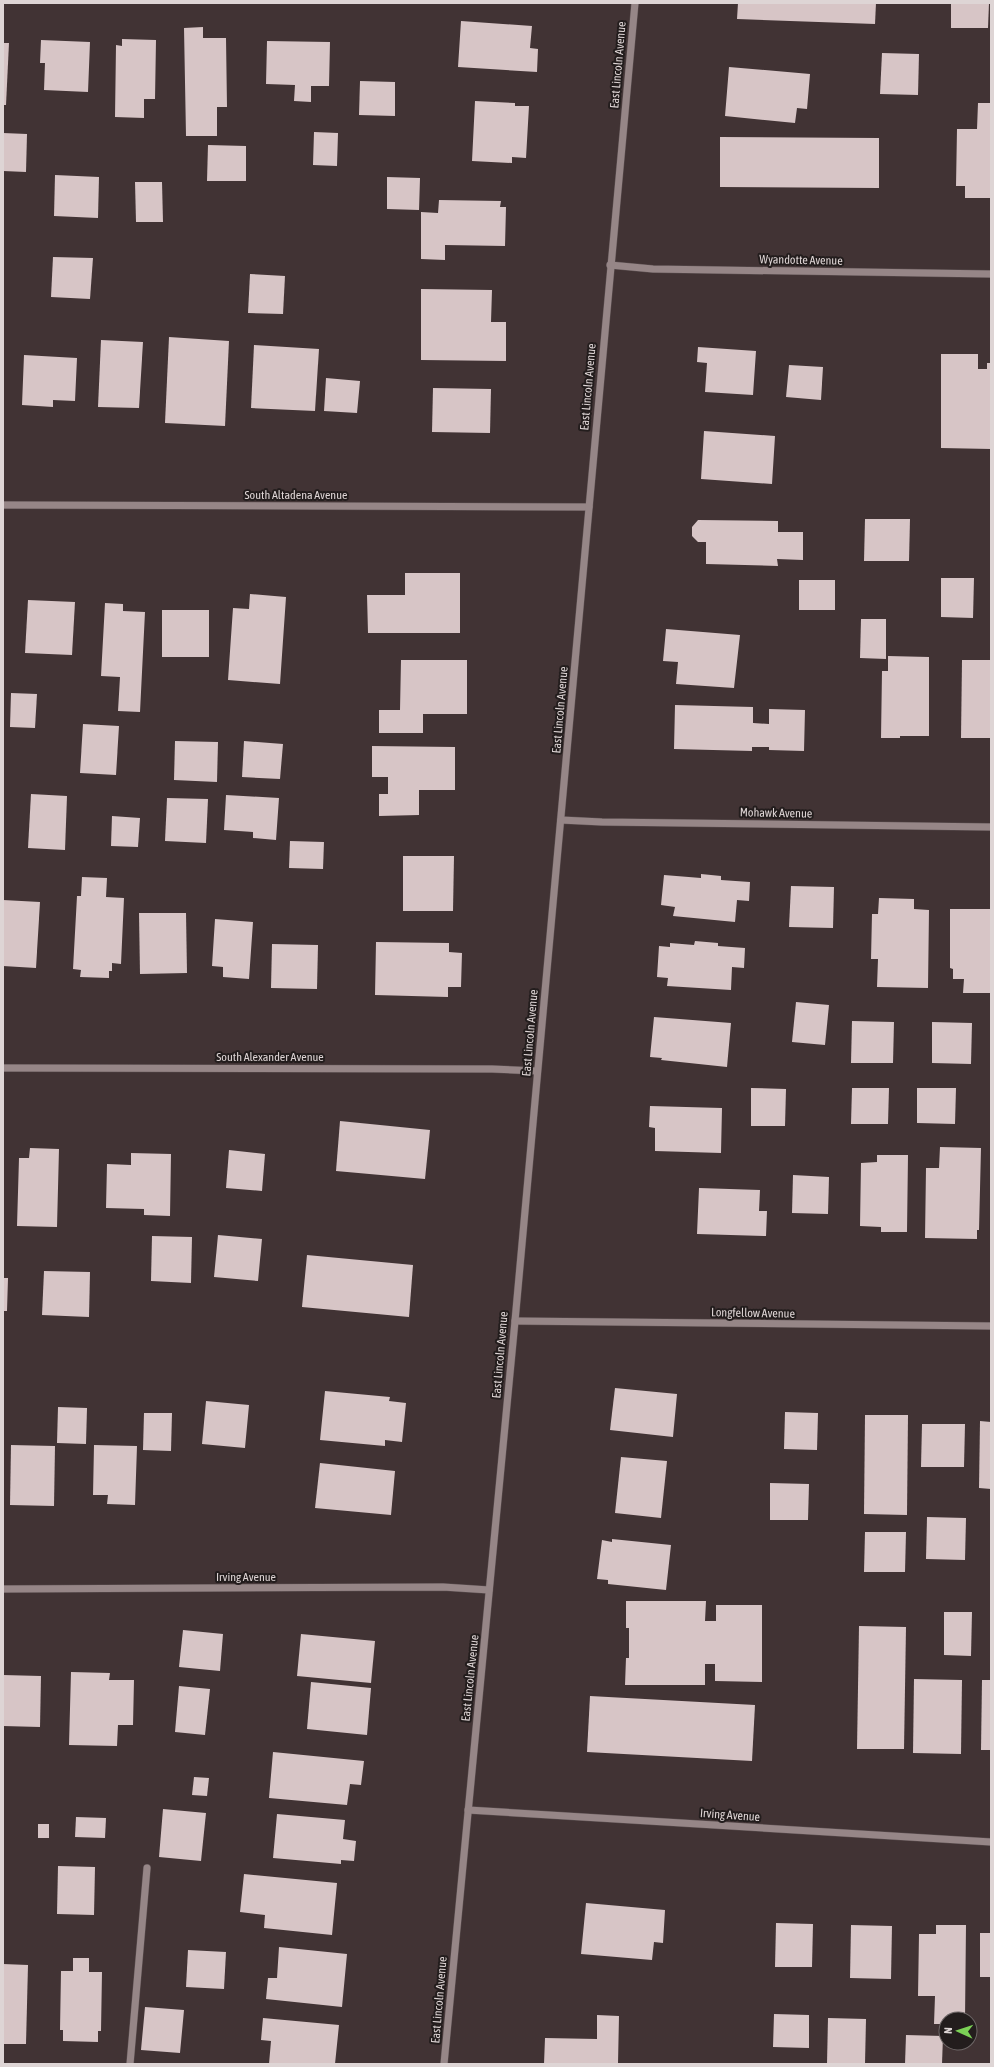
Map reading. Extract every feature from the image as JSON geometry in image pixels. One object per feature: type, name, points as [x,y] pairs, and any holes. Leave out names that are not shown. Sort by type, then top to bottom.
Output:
[{"type":"street","name":"East Lincoln Avenue","points":[[444,2064],[515,1321],[635,3]]},
{"type":"street","name":"Wyandotte Avenue","points":[[610,265],[653,269],[991,274]]},
{"type":"street","name":"South Altadena Avenue","points":[[3,505],[589,507]]},
{"type":"street","name":"Mohawk Avenue","points":[[561,820],[602,822],[991,827]]},
{"type":"street","name":"South Alexander Avenue","points":[[3,1068],[537,1070]]},
{"type":"street","name":"Longfellow Avenue","points":[[515,1321],[991,1326]]},
{"type":"street","name":"Irving Avenue","points":[[3,1589],[443,1587],[489,1590]]},
{"type":"street","name":"Irving Avenue","points":[[468,1810],[991,1842]]},
{"type":"street","points":[[130,2064],[147,1868]]},
{"type":"building","points":[[738,3],[876,3],[875,24],[737,19]]},
{"type":"building","points":[[951,3],[989,3],[988,28],[951,28]]},
{"type":"building","points":[[461,21],[532,26],[530,48],[538,49],[537,72],[458,67]]},
{"type":"building","points":[[203,27],[203,38],[226,38],[227,107],[217,107],[217,136],[186,136],[184,28]]},
{"type":"building","points":[[122,39],[156,40],[155,99],[144,99],[144,118],[115,117],[116,45],[122,46]]},
{"type":"building","points":[[41,40],[90,42],[88,92],[44,90],[45,63],[40,63]]},
{"type":"building","points":[[267,41],[330,42],[329,86],[311,86],[311,102],[294,101],[295,85],[266,84]]},
{"type":"building","points":[[3,43],[9,43],[6,105],[3,105]]},
{"type":"building","points":[[882,53],[919,54],[918,95],[880,94]]},
{"type":"building","points":[[729,67],[810,74],[807,109],[797,108],[795,123],[725,116]]},
{"type":"building","points":[[360,81],[395,82],[395,116],[359,115]]},
{"type":"building","points":[[475,101],[515,103],[515,106],[529,106],[526,158],[512,157],[512,163],[472,161]]},
{"type":"building","points":[[978,103],[991,103],[991,198],[965,198],[965,186],[956,186],[957,129],[977,129]]},
{"type":"building","points":[[314,132],[338,133],[337,166],[313,165]]},
{"type":"building","points":[[3,133],[27,134],[26,172],[3,171]]},
{"type":"building","points":[[720,137],[879,138],[879,188],[720,187]]},
{"type":"building","points":[[208,145],[246,146],[246,181],[207,181]]},
{"type":"building","points":[[55,175],[99,177],[98,218],[54,216]]},
{"type":"building","points":[[387,177],[420,178],[419,210],[387,209]]},
{"type":"building","points":[[135,182],[162,182],[163,222],[136,222]]},
{"type":"building","points":[[439,200],[501,201],[500,207],[506,207],[505,246],[445,245],[445,260],[421,259],[421,212],[438,213]]},
{"type":"building","points":[[53,257],[93,258],[90,299],[51,297]]},
{"type":"building","points":[[250,274],[285,276],[283,314],[248,313]]},
{"type":"building","points":[[421,289],[492,290],[491,322],[506,322],[506,361],[421,360]]},
{"type":"building","points":[[169,337],[229,341],[225,426],[165,423]]},
{"type":"building","points":[[101,340],[143,342],[139,408],[98,407]]},
{"type":"building","points":[[254,345],[319,349],[315,411],[251,408]]},
{"type":"building","points":[[698,347],[756,351],[753,395],[705,392],[707,363],[697,362]]},
{"type":"building","points":[[941,354],[978,354],[978,369],[987,369],[987,363],[991,363],[991,449],[941,448]]},
{"type":"building","points":[[24,355],[77,358],[75,401],[53,400],[53,407],[22,405]]},
{"type":"building","points":[[789,365],[823,367],[821,400],[786,397]]},
{"type":"building","points":[[326,378],[360,381],[357,413],[324,411]]},
{"type":"building","points":[[433,388],[491,389],[490,433],[432,432]]},
{"type":"building","points":[[704,431],[775,436],[772,484],[701,479]]},
{"type":"building","points":[[865,519],[910,519],[909,561],[864,561]]},
{"type":"building","points":[[698,520],[778,521],[778,532],[803,532],[803,560],[777,559],[778,566],[706,564],[706,542],[698,542],[692,536],[692,527]]},
{"type":"building","points":[[405,573],[460,573],[460,633],[368,633],[367,595],[405,595]]},
{"type":"building","points":[[941,578],[974,578],[973,618],[941,617]]},
{"type":"building","points":[[799,580],[835,580],[835,610],[799,610]]},
{"type":"building","points":[[250,594],[286,597],[280,684],[228,680],[233,608],[249,609]]},
{"type":"building","points":[[28,600],[75,602],[72,655],[25,653]]},
{"type":"building","points":[[105,603],[123,604],[123,611],[145,612],[140,712],[118,711],[120,677],[101,676]]},
{"type":"building","points":[[162,610],[209,610],[209,657],[162,657]]},
{"type":"building","points":[[861,619],[886,619],[886,659],[860,658]]},
{"type":"building","points":[[666,629],[740,635],[734,688],[676,684],[678,662],[663,661]]},
{"type":"building","points":[[888,656],[929,657],[929,736],[900,736],[900,738],[881,738],[882,671],[888,671]]},
{"type":"building","points":[[401,660],[467,660],[467,714],[423,714],[423,733],[379,733],[379,710],[400,710]]},
{"type":"building","points":[[962,660],[991,660],[991,738],[961,738]]},
{"type":"building","points":[[11,693],[37,694],[35,728],[10,727]]},
{"type":"building","points":[[675,705],[753,707],[753,723],[769,724],[769,709],[805,710],[804,751],[769,750],[769,747],[752,747],[752,751],[674,749]]},
{"type":"building","points":[[83,724],[119,726],[116,775],[80,773]]},
{"type":"building","points":[[175,741],[218,742],[217,782],[174,780]]},
{"type":"building","points":[[244,741],[283,744],[280,779],[242,777]]},
{"type":"building","points":[[372,746],[455,747],[455,790],[419,790],[419,815],[379,816],[379,794],[388,794],[388,777],[372,777]]},
{"type":"building","points":[[31,794],[67,796],[65,850],[28,848]]},
{"type":"building","points":[[226,795],[279,798],[276,840],[253,838],[253,832],[224,830]]},
{"type":"building","points":[[167,798],[208,799],[206,843],[165,841]]},
{"type":"building","points":[[112,816],[140,818],[138,847],[111,846]]},
{"type":"building","points":[[290,841],[324,842],[323,869],[289,868]]},
{"type":"building","points":[[403,856],[454,856],[453,911],[403,911]]},
{"type":"building","points":[[701,874],[721,876],[721,880],[750,882],[749,901],[737,900],[735,922],[673,916],[675,907],[661,905],[664,875],[701,878]]},
{"type":"building","points":[[82,877],[107,878],[106,897],[124,898],[121,964],[112,963],[112,971],[109,971],[109,978],[80,977],[81,970],[73,969],[77,896],[81,896]]},
{"type":"building","points":[[791,886],[834,887],[833,928],[789,927]]},
{"type":"building","points":[[879,898],[914,899],[914,909],[929,910],[928,988],[877,987],[878,959],[871,959],[872,914],[878,914]]},
{"type":"building","points":[[3,900],[40,902],[36,968],[3,966]]},
{"type":"building","points":[[950,909],[991,909],[991,993],[963,993],[964,979],[953,979],[953,969],[950,968]]},
{"type":"building","points":[[139,913],[186,913],[187,973],[140,974]]},
{"type":"building","points":[[215,919],[253,922],[249,979],[223,977],[223,967],[212,966]]},
{"type":"building","points":[[695,941],[718,943],[718,946],[745,948],[744,968],[732,967],[731,990],[667,986],[668,978],[657,977],[659,946],[670,947],[670,943],[694,945]]},
{"type":"building","points":[[376,942],[449,943],[449,952],[462,953],[461,987],[448,987],[448,997],[375,995]]},
{"type":"building","points":[[272,944],[318,945],[317,989],[271,988]]},
{"type":"building","points":[[796,1002],[829,1005],[825,1045],[792,1042]]},
{"type":"building","points":[[654,1017],[731,1023],[727,1067],[661,1060],[662,1058],[650,1057]]},
{"type":"building","points":[[852,1021],[894,1022],[893,1063],[851,1063]]},
{"type":"building","points":[[932,1022],[972,1023],[971,1064],[932,1063]]},
{"type":"building","points":[[751,1088],[786,1089],[785,1126],[751,1126]]},
{"type":"building","points":[[852,1088],[889,1088],[888,1124],[851,1124]]},
{"type":"building","points":[[917,1088],[956,1088],[955,1124],[917,1123]]},
{"type":"building","points":[[650,1106],[722,1108],[721,1153],[655,1151],[655,1128],[649,1127]]},
{"type":"building","points":[[340,1121],[430,1130],[425,1179],[336,1171]]},
{"type":"building","points":[[940,1147],[981,1148],[979,1230],[977,1230],[977,1239],[925,1238],[926,1168],[939,1168]]},
{"type":"building","points":[[30,1148],[59,1149],[57,1227],[17,1226],[19,1158],[29,1158]]},
{"type":"building","points":[[229,1150],[265,1154],[262,1191],[226,1188]]},
{"type":"building","points":[[131,1153],[171,1154],[170,1216],[144,1215],[144,1209],[106,1208],[107,1164],[131,1165]]},
{"type":"building","points":[[877,1155],[908,1155],[907,1232],[881,1232],[881,1227],[860,1226],[861,1163],[877,1162]]},
{"type":"building","points":[[793,1175],[829,1177],[828,1214],[792,1213]]},
{"type":"building","points":[[699,1188],[760,1190],[759,1211],[767,1211],[766,1236],[697,1234]]},
{"type":"building","points":[[218,1235],[262,1239],[258,1281],[214,1277]]},
{"type":"building","points":[[152,1236],[192,1237],[191,1283],[151,1281]]},
{"type":"building","points":[[307,1255],[413,1265],[409,1317],[302,1307]]},
{"type":"building","points":[[44,1271],[90,1272],[89,1317],[42,1315]]},
{"type":"building","points":[[3,1278],[8,1278],[7,1311],[3,1311]]},
{"type":"building","points":[[615,1388],[677,1394],[673,1437],[610,1430]]},
{"type":"building","points":[[325,1391],[390,1397],[389,1401],[406,1403],[402,1442],[385,1440],[385,1446],[320,1440]]},
{"type":"building","points":[[206,1401],[249,1405],[245,1448],[202,1444]]},
{"type":"building","points":[[58,1407],[87,1408],[86,1444],[57,1443]]},
{"type":"building","points":[[785,1412],[818,1413],[817,1450],[784,1449]]},
{"type":"building","points":[[144,1413],[172,1413],[171,1451],[143,1450]]},
{"type":"building","points":[[865,1415],[908,1415],[907,1515],[864,1514]]},
{"type":"building","points":[[980,1421],[991,1422],[991,1489],[979,1488]]},
{"type":"building","points":[[922,1424],[965,1424],[964,1467],[921,1467]]},
{"type":"building","points":[[11,1445],[55,1446],[54,1506],[10,1505]]},
{"type":"building","points":[[94,1445],[137,1446],[135,1505],[107,1504],[108,1495],[93,1495]]},
{"type":"building","points":[[621,1457],[667,1461],[661,1518],[615,1513]]},
{"type":"building","points":[[320,1463],[395,1471],[391,1515],[315,1508]]},
{"type":"building","points":[[770,1483],[809,1484],[808,1520],[770,1520]]},
{"type":"building","points":[[927,1517],[966,1518],[965,1560],[926,1559]]},
{"type":"building","points":[[865,1532],[906,1532],[905,1572],[864,1572]]},
{"type":"building","points":[[612,1539],[671,1545],[666,1590],[608,1584],[608,1580],[597,1579],[602,1540],[612,1542]]},
{"type":"building","points":[[626,1601],[706,1601],[705,1621],[716,1621],[716,1605],[762,1605],[762,1682],[715,1681],[715,1664],[705,1664],[705,1685],[625,1685],[626,1658],[629,1658],[629,1628],[626,1628]]},
{"type":"building","points":[[944,1612],[972,1612],[971,1656],[944,1655]]},
{"type":"building","points":[[859,1626],[906,1627],[904,1749],[857,1749]]},
{"type":"building","points":[[183,1630],[223,1634],[220,1671],[179,1667]]},
{"type":"building","points":[[301,1634],[375,1641],[371,1683],[297,1676]]},
{"type":"building","points":[[71,1672],[110,1673],[109,1680],[134,1680],[133,1725],[118,1725],[117,1746],[69,1745]]},
{"type":"building","points":[[3,1675],[41,1676],[40,1727],[3,1726]]},
{"type":"building","points":[[914,1679],[962,1680],[961,1754],[913,1753]]},
{"type":"building","points":[[982,1680],[991,1680],[991,1750],[981,1750]]},
{"type":"building","points":[[311,1682],[371,1688],[367,1735],[307,1729]]},
{"type":"building","points":[[179,1686],[210,1689],[205,1735],[175,1732]]},
{"type":"building","points":[[590,1696],[755,1705],[752,1761],[587,1752]]},
{"type":"building","points":[[273,1752],[364,1761],[361,1785],[350,1784],[347,1805],[269,1798]]},
{"type":"building","points":[[194,1777],[209,1778],[207,1796],[192,1795]]},
{"type":"building","points":[[163,1809],[206,1813],[201,1861],[159,1857]]},
{"type":"building","points":[[277,1814],[345,1820],[343,1839],[356,1841],[354,1861],[341,1860],[341,1864],[273,1858]]},
{"type":"building","points":[[76,1817],[106,1818],[105,1838],[75,1837]]},
{"type":"building","points":[[38,1824],[49,1824],[49,1838],[38,1838]]},
{"type":"building","points":[[58,1866],[95,1867],[94,1915],[57,1914]]},
{"type":"building","points":[[244,1874],[337,1883],[332,1935],[264,1928],[265,1915],[240,1912]]},
{"type":"building","points":[[586,1903],[665,1910],[663,1943],[654,1942],[652,1960],[581,1954]]},
{"type":"building","points":[[776,1923],[813,1924],[812,1967],[775,1967]]},
{"type":"building","points":[[851,1925],[892,1926],[891,1979],[850,1978]]},
{"type":"building","points":[[936,1925],[966,1925],[965,2011],[938,2011],[938,2024],[934,2024],[935,1996],[918,1996],[919,1934],[936,1934]]},
{"type":"building","points":[[980,1933],[991,1933],[991,1977],[980,1977]]},
{"type":"building","points":[[279,1947],[347,1954],[342,2007],[266,1999],[268,1978],[277,1978]]},
{"type":"building","points":[[188,1950],[226,1952],[224,1989],[186,1987]]},
{"type":"building","points":[[73,1958],[89,1958],[89,1972],[102,1972],[101,2031],[98,2031],[98,2042],[63,2041],[63,2030],[60,2030],[61,1971],[73,1971]]},
{"type":"building","points":[[3,1964],[28,1965],[26,2044],[3,2044]]},
{"type":"building","points":[[145,2007],[184,2010],[180,2053],[141,2050]]},
{"type":"building","points":[[774,2014],[809,2015],[809,2048],[773,2047]]},
{"type":"building","points":[[597,2015],[619,2016],[618,2064],[544,2064],[545,2038],[597,2039]]},
{"type":"building","points":[[263,2018],[339,2025],[335,2064],[269,2064],[271,2041],[261,2040]]},
{"type":"building","points":[[828,2018],[866,2019],[865,2064],[827,2064]]},
{"type":"building","points":[[906,2035],[938,2036],[938,2051],[942,2051],[942,2064],[905,2064]]}]
